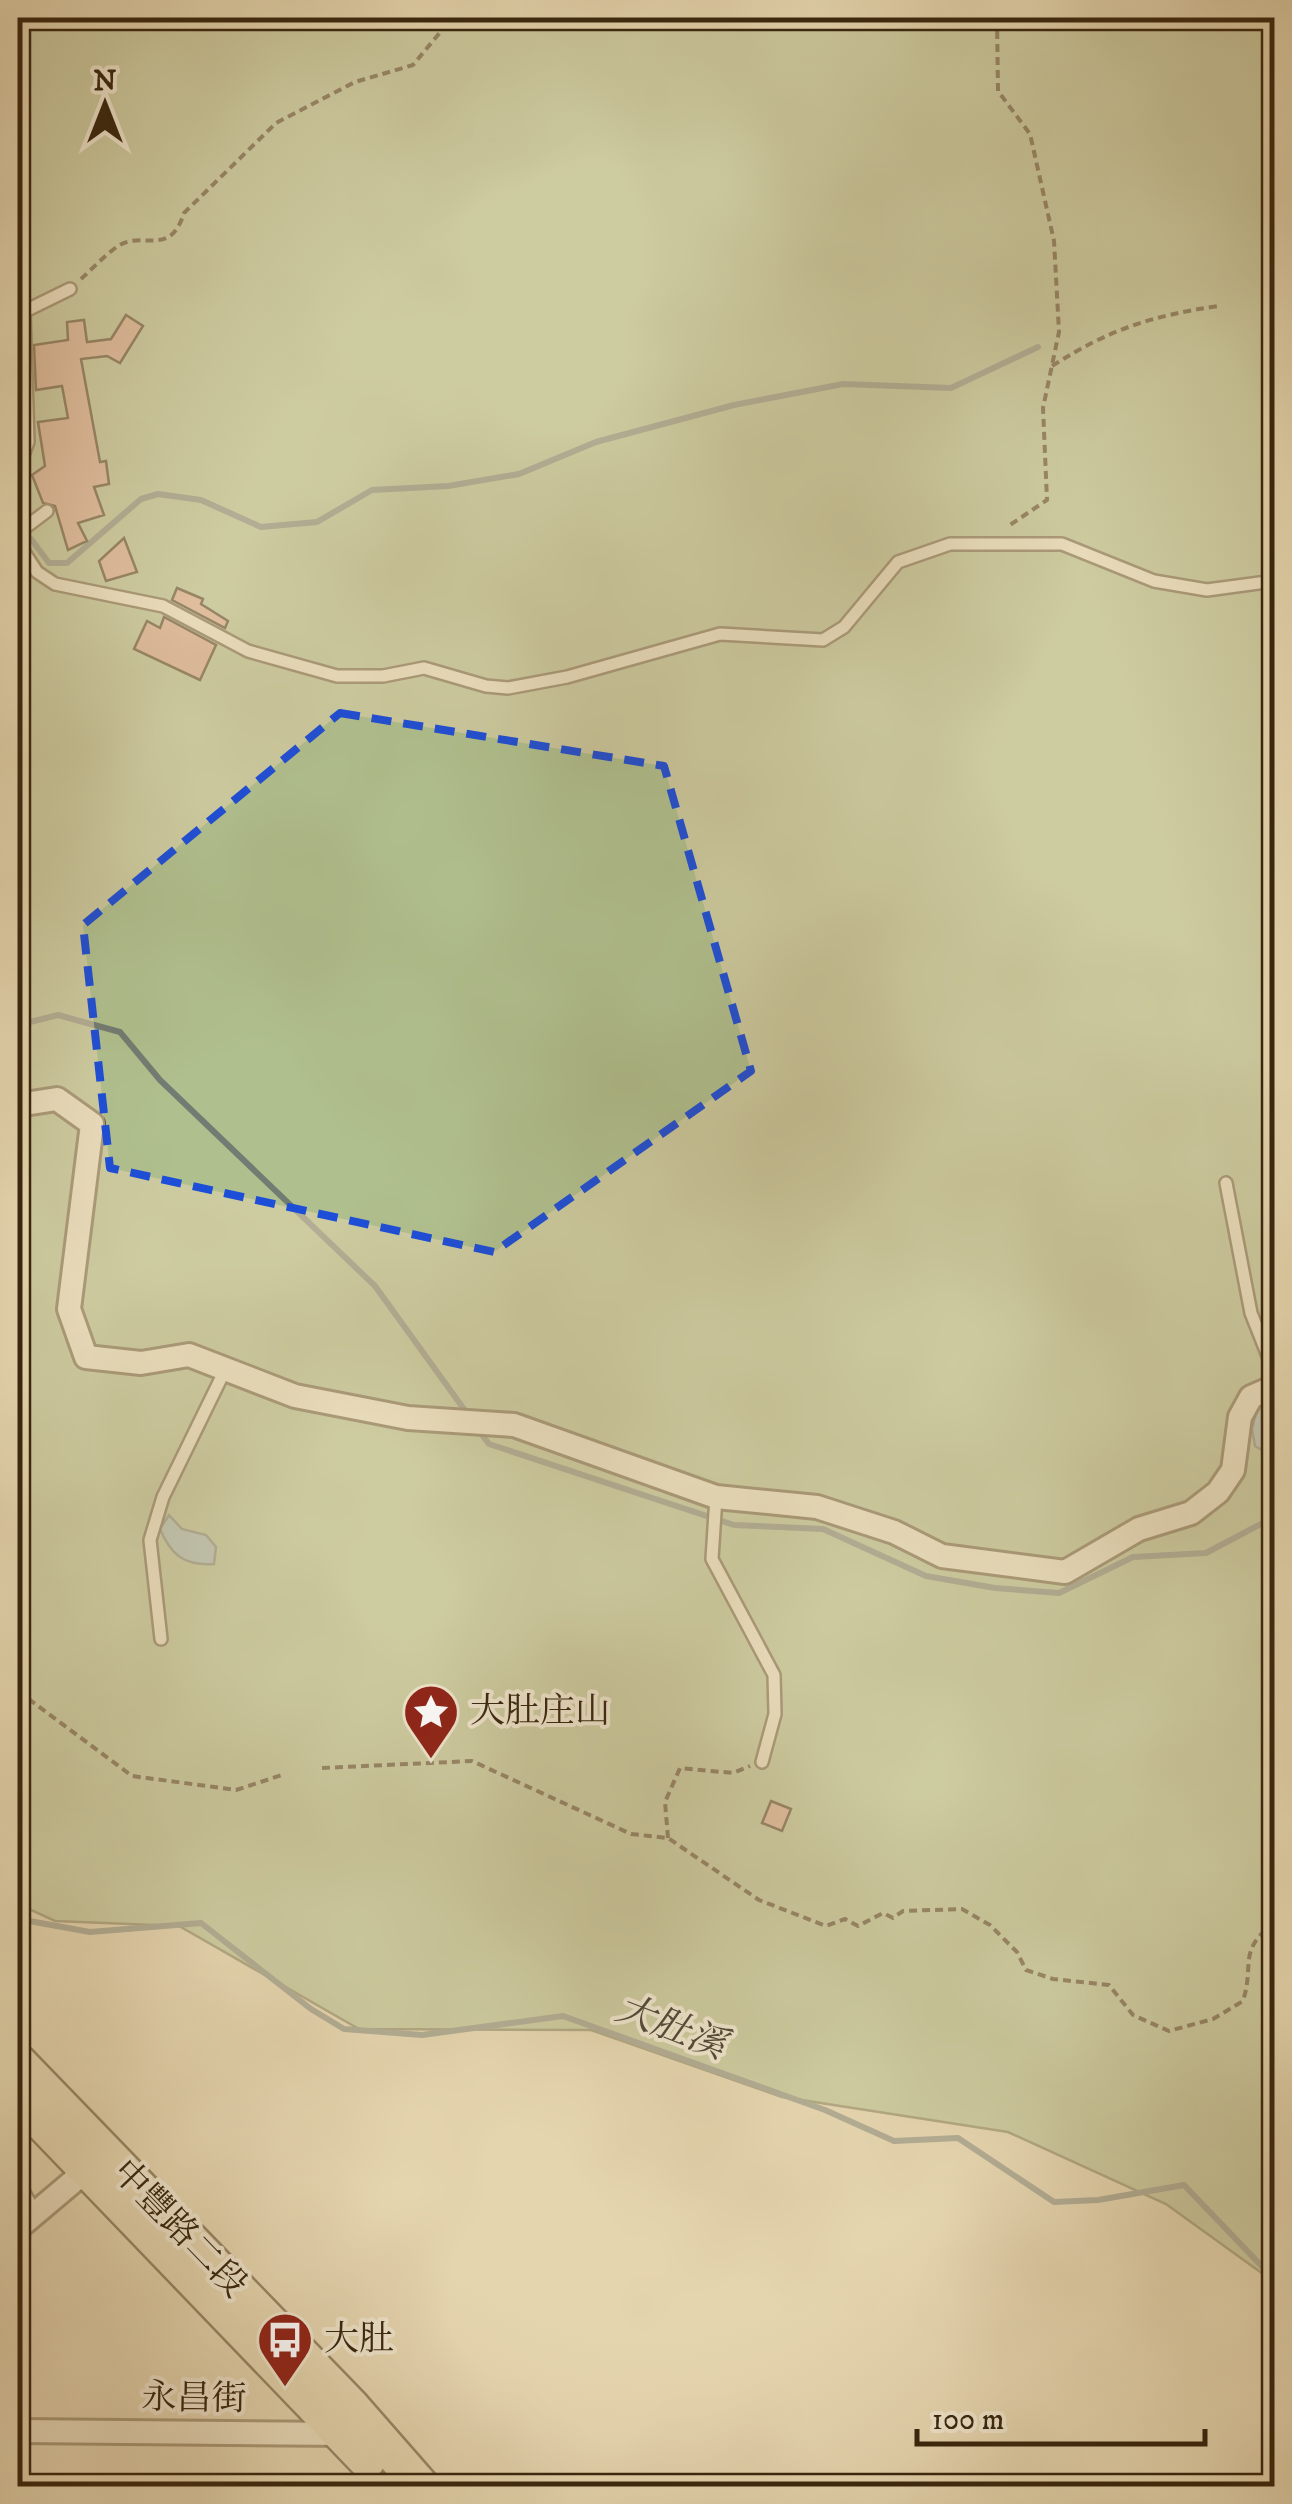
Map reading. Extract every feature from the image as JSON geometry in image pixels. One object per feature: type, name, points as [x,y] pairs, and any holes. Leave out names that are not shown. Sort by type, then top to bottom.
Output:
[{"type":"main road","name":"中豐路二段","points":[[18,2062],[96,2162],[355,2428],[421,2486]]},
{"type":"main road","name":"中豐路二段","points":[[18,2098],[96,2162]]},
{"type":"main road","name":"中豐路二段","points":[[355,2428],[389,2486]]},
{"type":"street","points":[[18,1105],[57,1100],[92,1124],[69,1309],[86,1357],[141,1364],[189,1355],[314,1400],[408,1418],[514,1425],[716,1497],[817,1508],[894,1532],[942,1556],[1065,1572],[1139,1529],[1191,1513],[1218,1492],[1233,1470],[1240,1417],[1251,1397],[1274,1387]]},
{"type":"street","points":[[27,2221],[96,2162]]},
{"type":"street","name":"永昌街","points":[[18,2431],[355,2428]]},
{"type":"lane","points":[[18,468],[28,442],[21,313],[70,289]]},
{"type":"lane","points":[[18,533],[47,510]]},
{"type":"lane","points":[[18,543],[37,572],[55,584],[164,606],[248,651],[336,676],[383,676],[424,668],[486,686],[508,688],[568,677],[720,634],[824,640],[844,628],[898,562],[950,544],[1062,544],[1090,551],[1154,581],[1207,590],[1245,589],[1274,581]]},
{"type":"lane","points":[[1226,1183],[1251,1314],[1274,1371]]},
{"type":"lane","points":[[162,1639],[150,1540],[163,1496],[226,1368]]},
{"type":"lane","points":[[716,1497],[712,1559],[774,1675],[775,1714],[762,1762]]},
{"type":"lane","points":[[18,2182],[27,2221]]},
{"type":"path","points":[[70,289],[121,244],[162,242],[180,228],[184,214],[276,123],[355,82],[413,65],[452,18]]},
{"type":"path","points":[[997,18],[998,90],[1030,134],[1054,242],[1058,332],[1044,408],[1046,500],[1013,526],[997,530]]},
{"type":"path","points":[[1052,366],[1097,337],[1150,316],[1218,306]]},
{"type":"path","points":[[18,1691],[132,1776],[236,1790],[282,1775]]},
{"type":"path","points":[[322,1768],[472,1761],[632,1834],[668,1838],[759,1900],[826,1926],[845,1919],[858,1926],[883,1913],[893,1918],[902,1911],[962,1909],[990,1925],[1017,1952],[1026,1970],[1053,1979],[1110,1986],[1133,2015],[1169,2031],[1213,2018],[1243,2002],[1247,1951],[1274,1923]]},
{"type":"path","points":[[668,1838],[665,1802],[680,1768],[733,1773],[762,1762]]},
{"type":"highlighted area","points":[[340,713],[664,766],[751,1071],[494,1252],[110,1168],[83,925]]},
{"type":"green space","points":[[18,18],[1274,18],[1274,2282],[1166,2204],[1008,2132],[782,2097],[591,2030],[359,2029],[179,1926],[55,1921],[18,1904]]},
{"type":"water","points":[[1274,1397],[1274,1457],[1255,1446],[1252,1429],[1257,1409]]},
{"type":"water","points":[[169,1515],[182,1529],[206,1535],[216,1547],[214,1564],[187,1561],[174,1552],[160,1529]]},
{"type":"building","points":[[126,315],[143,326],[120,363],[107,356],[81,359],[100,462],[106,461],[109,484],[94,487],[104,515],[78,523],[87,541],[68,550],[55,506],[43,503],[32,475],[45,466],[38,422],[68,418],[62,386],[36,390],[34,345],[68,340],[67,322],[84,320],[87,342],[111,339]]},
{"type":"building","points":[[124,538],[137,572],[106,581],[99,561]]},
{"type":"building","points":[[177,588],[203,599],[201,604],[228,621],[225,628],[172,600]]},
{"type":"building","points":[[164,617],[216,645],[200,680],[134,649],[147,621],[160,628]]},
{"type":"building","points":[[771,1801],[791,1809],[782,1831],[762,1823]]},
{"type":"waterway","points":[[31,539],[49,563],[67,563],[141,499],[158,494],[201,500],[261,527],[317,522],[372,490],[448,486],[519,474],[596,442],[734,405],[843,384],[951,388],[1038,347]]},
{"type":"waterway","points":[[18,1025],[58,1015],[120,1032],[160,1080],[375,1286],[469,1416]]},
{"type":"waterway","points":[[479,1431],[489,1444],[734,1525],[823,1529],[926,1576],[995,1588],[1059,1593],[1133,1557],[1206,1553],[1274,1517]]},
{"type":"waterway","name":"大肚溪","points":[[18,1919],[90,1932],[201,1923],[311,2009],[344,2029],[422,2035],[563,2016],[825,2110],[894,2141],[958,2138],[1054,2202],[1098,2200],[1184,2185],[1274,2279]]},
{"type":"place","name":"大肚庄山","points":[[431,1761]]},
{"type":"place","name":"大肚","points":[[285,2389]]}]
